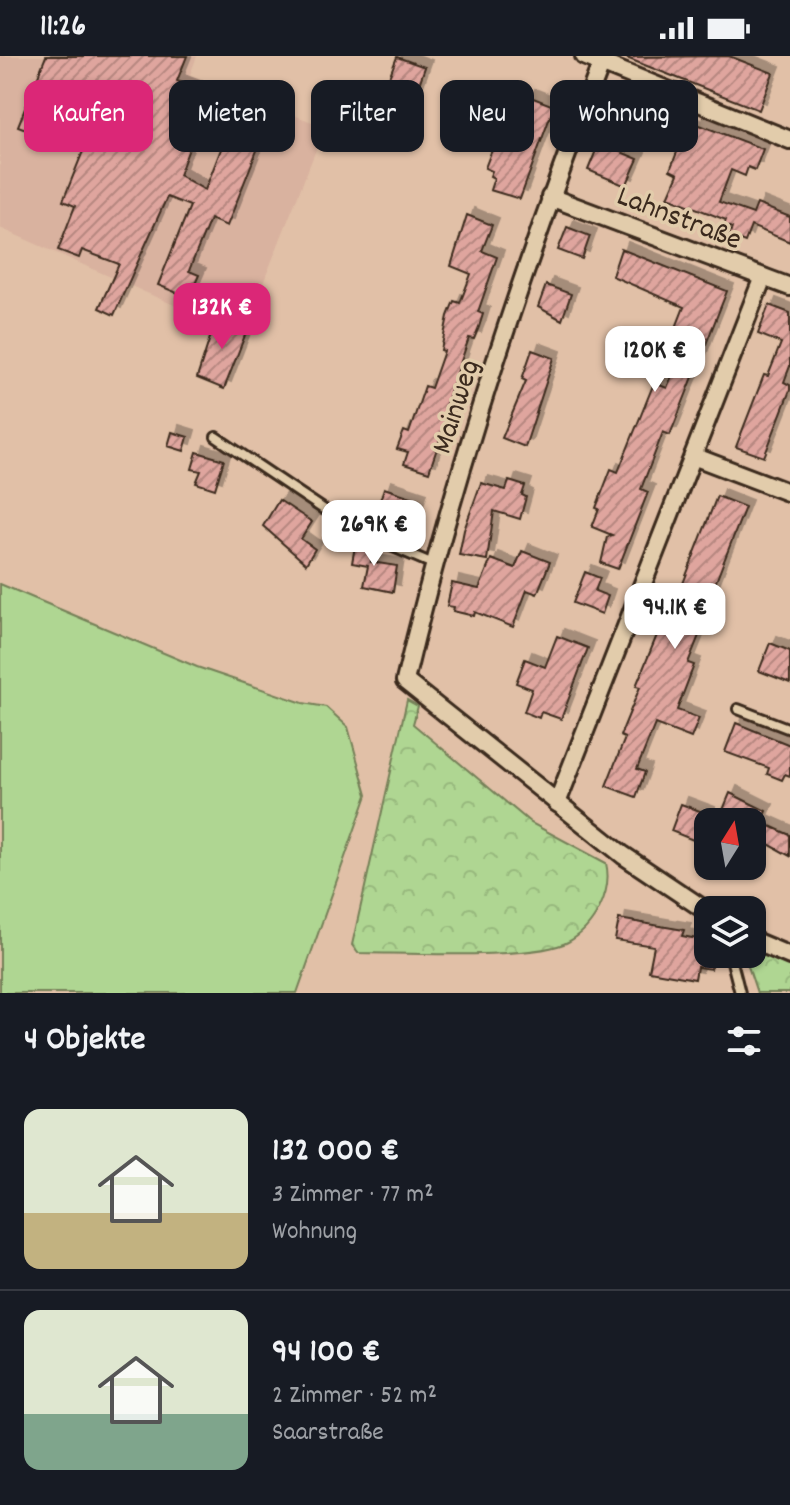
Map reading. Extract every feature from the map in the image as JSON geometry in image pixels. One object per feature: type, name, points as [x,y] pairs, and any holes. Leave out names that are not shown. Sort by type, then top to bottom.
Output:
[{"type":"street","points":[[584,56],[790,140]]},
{"type":"street","name":"Mainweg","points":[[601,64],[550,197],[433,564],[405,681],[626,857],[694,903]]},
{"type":"street","name":"Lahnstraße","points":[[550,197],[790,287]]},
{"type":"street","points":[[557,803],[763,277]]},
{"type":"street","points":[[693,456],[790,493]]},
{"type":"street","points":[[766,946],[790,956]]},
{"type":"lane","points":[[216,437],[356,531],[433,564]]},
{"type":"lane","points":[[738,709],[790,729]]},
{"type":"lane","points":[[734,968],[740,993]]},
{"type":"shaded area","points":[[0,56],[197,56],[190,75],[203,80],[169,80],[169,152],[295,152],[295,115],[311,122],[311,152],[315,152],[252,311],[183,309],[0,228]]},
{"type":"green space","points":[[0,584],[197,667],[303,703],[326,707],[348,727],[367,795],[297,993],[0,993]]},
{"type":"green space","points":[[407,700],[418,706],[413,724],[531,823],[606,863],[604,897],[593,918],[577,936],[551,948],[499,953],[358,953],[352,945]]},
{"type":"green space","points":[[766,955],[790,964],[790,993],[757,993],[749,968],[766,968]]},
{"type":"building","points":[[46,56],[187,56],[177,80],[169,80],[169,152],[188,152],[179,175],[205,190],[220,152],[256,152],[227,226],[210,219],[189,271],[199,275],[189,298],[158,285],[190,206],[167,197],[114,315],[99,308],[119,264],[82,250],[79,258],[58,250],[75,206],[63,201],[83,152],[153,152],[153,80],[36,80]]},
{"type":"building","points":[[729,56],[773,73],[759,110],[698,86],[698,80],[683,80],[624,57]]},
{"type":"building","points":[[397,57],[425,67],[421,80],[388,80]]},
{"type":"building","points":[[534,98],[550,104],[550,117],[520,199],[490,190],[494,178],[490,176],[492,171],[485,168],[491,152],[534,152]]},
{"type":"building","points":[[24,111],[24,128],[18,126]]},
{"type":"building","points":[[698,124],[763,149],[755,170],[748,167],[745,176],[731,170],[719,202],[753,214],[757,204],[790,217],[790,242],[751,226],[745,242],[729,236],[732,228],[724,225],[726,220],[668,197],[678,174],[670,170],[677,152],[698,152]]},
{"type":"building","points":[[595,152],[621,152],[638,159],[626,186],[588,170]]},
{"type":"building","points":[[467,215],[492,225],[482,251],[497,257],[478,312],[483,314],[479,327],[474,339],[469,338],[446,405],[451,407],[429,472],[404,464],[408,452],[397,449],[404,431],[409,433],[425,386],[431,388],[444,351],[441,350],[448,316],[454,301],[460,303],[471,274],[451,266]]},
{"type":"building","points":[[567,227],[590,236],[582,259],[558,250]]},
{"type":"building","points":[[621,249],[727,291],[670,435],[663,432],[641,489],[648,492],[618,569],[601,563],[607,537],[612,535],[592,527],[599,509],[596,508],[611,469],[618,472],[654,383],[667,388],[678,361],[665,356],[684,307],[612,276]]},
{"type":"building","points":[[546,285],[571,294],[562,320],[538,307]]},
{"type":"building","points":[[769,305],[790,313],[790,366],[784,382],[790,385],[790,390],[764,457],[736,447],[764,375],[768,376],[781,343],[758,334]]},
{"type":"building","points":[[218,313],[249,325],[224,389],[197,378]]},
{"type":"building","points":[[532,350],[554,358],[525,447],[502,438],[526,381],[522,379]]},
{"type":"building","points":[[172,432],[188,437],[184,451],[168,446]]},
{"type":"building","points":[[197,452],[224,460],[215,489],[196,483],[201,471],[192,469]]},
{"type":"building","points":[[509,481],[525,486],[522,495],[526,497],[520,519],[494,511],[487,560],[459,555],[464,530],[481,483],[506,490]]},
{"type":"building","points":[[384,488],[420,500],[410,531],[374,519]]},
{"type":"building","points":[[717,496],[745,507],[708,602],[712,603],[688,663],[694,665],[677,710],[699,718],[691,738],[655,724],[637,769],[645,772],[636,797],[606,786],[625,738],[620,736],[640,687],[636,686],[671,601],[677,599]]},
{"type":"building","points":[[279,500],[312,522],[301,539],[315,549],[306,564],[263,526]]},
{"type":"building","points":[[356,540],[374,546],[371,562],[397,566],[393,592],[364,586],[368,566],[352,563]]},
{"type":"building","points":[[522,551],[550,562],[537,594],[527,590],[513,627],[475,612],[474,616],[453,611],[454,607],[447,606],[452,583],[479,589],[491,559],[515,568]]},
{"type":"building","points":[[585,572],[600,578],[595,591],[608,596],[602,614],[573,603]]},
{"type":"building","points":[[557,636],[588,648],[561,719],[541,712],[539,718],[524,712],[532,689],[516,683],[525,659],[545,667]]},
{"type":"building","points":[[770,643],[790,651],[790,683],[759,671]]},
{"type":"building","points":[[736,723],[790,745],[790,776],[785,774],[782,780],[767,774],[769,768],[725,752]]},
{"type":"building","points":[[730,793],[760,808],[724,808]]},
{"type":"building","points":[[681,804],[694,809],[694,840],[671,831]]},
{"type":"building","points":[[766,824],[790,835],[790,856],[766,843]]},
{"type":"building","points":[[619,919],[684,930],[682,936],[694,938],[695,979],[649,971],[654,946],[615,940]]}]
